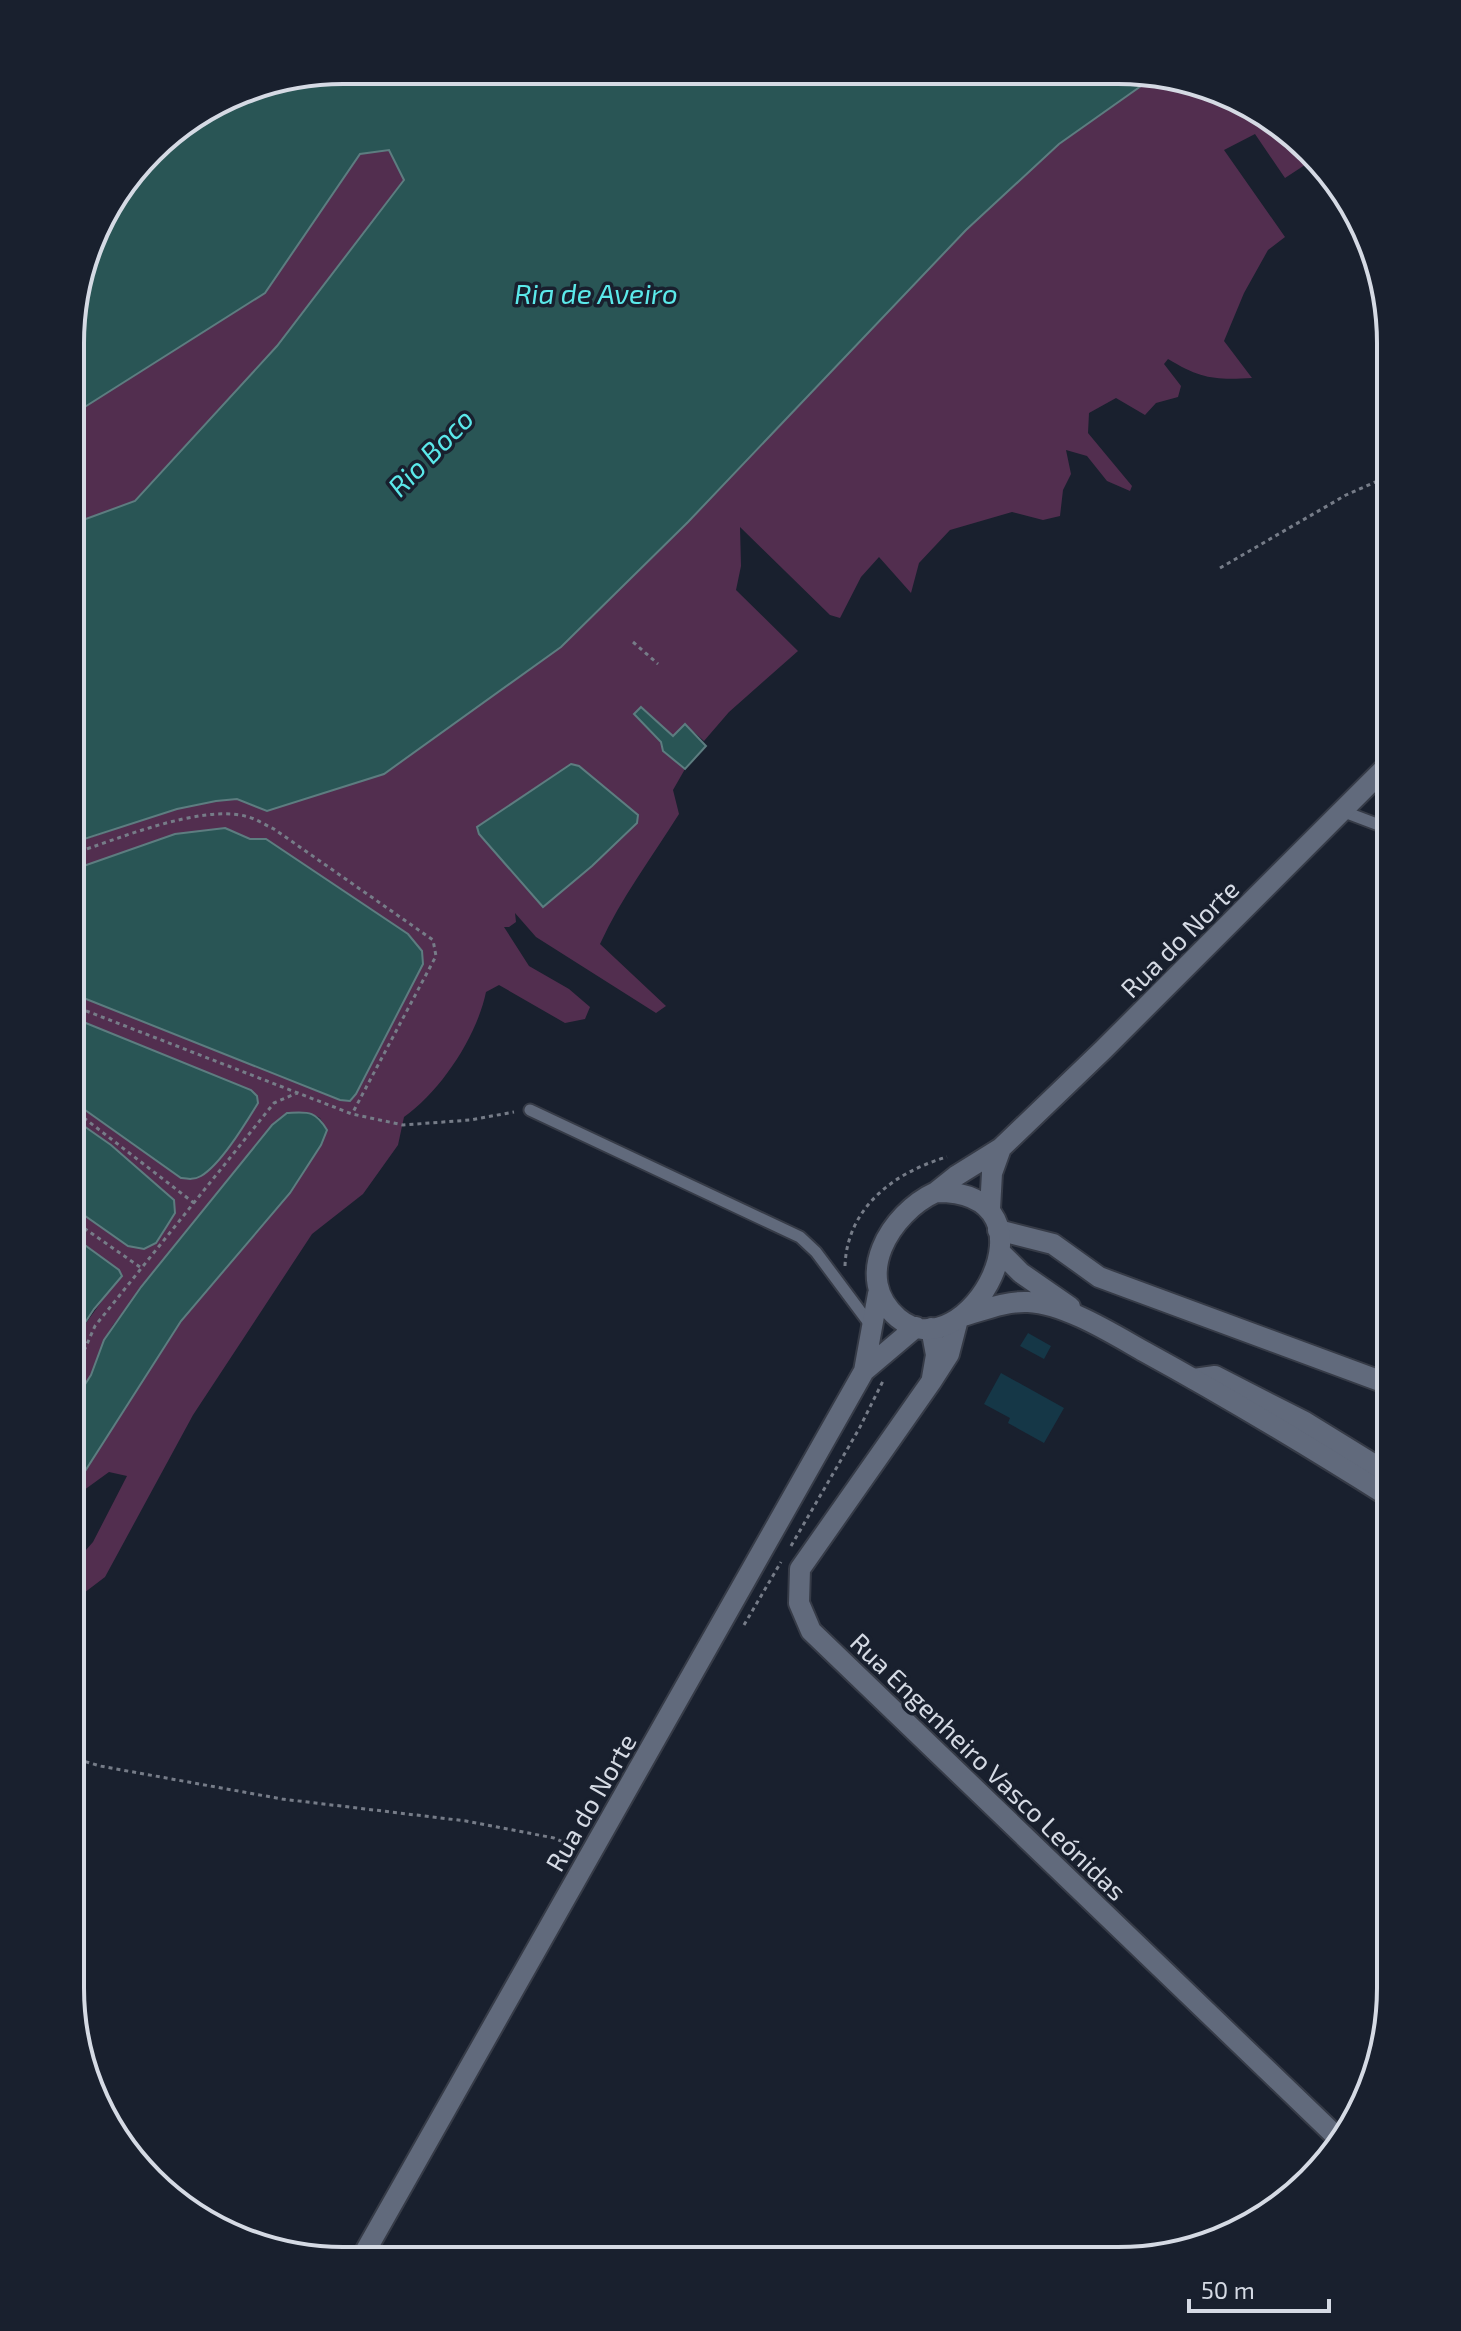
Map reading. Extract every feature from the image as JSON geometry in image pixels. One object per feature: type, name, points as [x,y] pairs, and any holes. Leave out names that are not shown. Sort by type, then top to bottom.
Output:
[{"type":"main road","name":"Rua do Norte","points":[[936,1192],[1001,1148],[1377,776]]},
{"type":"main road","points":[[961,1318],[984,1293],[993,1278],[1001,1253],[998,1230],[990,1209],[992,1173],[1001,1148]]},
{"type":"main road","points":[[990,1209],[975,1197],[955,1192],[936,1192],[916,1201],[891,1230],[876,1273],[878,1294],[888,1310],[903,1323],[924,1328],[995,1306],[1028,1302],[1052,1307],[1100,1327]]},
{"type":"main road","points":[[998,1230],[1053,1244],[1099,1277],[1376,1380]]},
{"type":"main road","points":[[1001,1253],[1021,1273],[1100,1327],[1194,1379],[1376,1489]]},
{"type":"main road","name":"Rua do Norte","points":[[368,2247],[864,1371],[878,1294]]},
{"type":"main road","name":"Rua Engenheiro Vasco Leónidas","points":[[961,1318],[949,1354],[800,1569],[799,1603],[811,1631],[1332,2133]]},
{"type":"main road","name":"Rua do Norte","points":[[864,1371],[924,1328]]},
{"type":"main road","points":[[924,1328],[936,1355],[931,1382]]},
{"type":"main road","points":[[1194,1379],[1215,1376],[1305,1422],[1376,1466]]},
{"type":"lane","points":[[1342,811],[1377,824]]},
{"type":"lane","points":[[530,1110],[800,1237],[816,1252],[873,1328]]},
{"type":"path","points":[[1220,568],[1346,495],[1377,481]]},
{"type":"path","points":[[633,642],[658,664]]},
{"type":"path","points":[[84,850],[193,817],[224,813],[248,816],[274,829],[433,940],[436,956],[352,1114]]},
{"type":"path","points":[[84,1010],[352,1114],[403,1125],[470,1120],[530,1110]]},
{"type":"path","points":[[84,1351],[95,1326],[274,1103],[297,1093]]},
{"type":"path","points":[[84,1118],[194,1203]]},
{"type":"path","points":[[84,1228],[141,1268]]},
{"type":"path","points":[[84,1761],[282,1799],[466,1821],[554,1838],[591,1853]]},
{"type":"shaded area","points":[[1142,85],[1185,93],[1248,119],[1276,137],[1305,165],[1285,178],[1255,134],[1224,150],[1285,237],[1268,250],[1244,293],[1224,341],[1252,378],[1208,377],[1168,359],[1164,364],[1181,386],[1178,397],[1156,403],[1145,415],[1116,398],[1089,413],[1088,433],[1132,486],[1130,491],[1107,481],[1087,456],[1066,450],[1071,474],[1063,490],[1060,516],[1043,520],[1012,512],[950,530],[919,563],[911,593],[879,557],[861,577],[840,618],[830,615],[740,527],[741,566],[736,590],[798,651],[729,712],[704,741],[685,724],[673,736],[642,707],[635,714],[661,742],[664,751],[685,769],[673,790],[679,814],[627,894],[600,944],[666,1006],[656,1013],[536,937],[515,913],[516,922],[504,927],[529,966],[569,989],[590,1007],[585,1019],[565,1023],[499,985],[486,992],[475,1026],[456,1061],[431,1093],[404,1117],[398,1145],[363,1194],[312,1234],[193,1415],[105,1577],[84,1593],[84,1552],[93,1542],[127,1476],[109,1472],[84,1490],[84,1473],[181,1321],[290,1193],[321,1145],[327,1130],[320,1118],[310,1113],[272,1125],[113,1325],[84,1386],[84,1326],[119,1270],[84,1244],[84,1215],[128,1246],[111,1145],[84,1126],[84,1109],[181,1178],[203,1175],[238,1135],[258,1103],[251,1090],[84,1022],[84,998],[349,1101],[356,1094],[423,964],[422,951],[266,839],[250,839],[225,828],[84,867],[84,839],[203,802],[238,799],[267,811],[561,647],[688,522],[966,230],[1059,144]],"holes":[[[571,764],[579,766],[637,816],[637,823],[543,907],[479,834],[525,795]]]},
{"type":"shaded area","points":[[389,150],[404,180],[277,346],[134,501],[84,520],[84,407],[265,293],[360,154]]},
{"type":"water","name":"Ria de Aveiro","points":[[326,85],[1142,85],[1059,144],[966,230],[688,522],[561,647],[384,774],[267,811],[237,799],[216,801],[177,809],[84,839],[84,520],[135,501],[277,346],[404,180],[389,150],[360,154],[265,293],[84,407],[84,343],[89,292],[98,259],[119,213],[148,172],[172,148],[213,119],[259,98],[292,89]]},
{"type":"water","points":[[641,707],[673,736],[685,724],[706,746],[685,769],[663,751],[661,742],[634,714]]},
{"type":"water","points":[[571,764],[579,766],[638,815],[637,823],[543,907],[479,834],[477,827]]},
{"type":"water","points":[[225,828],[250,839],[266,839],[408,934],[422,951],[423,964],[350,1101],[340,1100],[84,998],[84,866],[175,834]]},
{"type":"water","points":[[84,1022],[251,1090],[257,1096],[258,1103],[246,1122],[209,1170],[196,1178],[181,1178],[84,1109]]},
{"type":"water","points":[[287,1113],[306,1113],[319,1119],[327,1130],[321,1145],[290,1193],[181,1321],[84,1473],[84,1386],[104,1340],[141,1287],[272,1125]]},
{"type":"water","points":[[84,1126],[111,1145],[174,1200],[175,1213],[156,1243],[144,1249],[128,1246],[84,1215]]},
{"type":"water","points":[[84,1244],[119,1270],[122,1276],[84,1324]]},
{"type":"building","points":[[1028,1333],[1051,1346],[1044,1359],[1020,1346]]},
{"type":"building","points":[[1001,1373],[1064,1408],[1044,1443],[1008,1423],[1010,1418],[984,1404]]},
{"type":"water label","name":"Rio Boco","points":[[430,452]]}]
